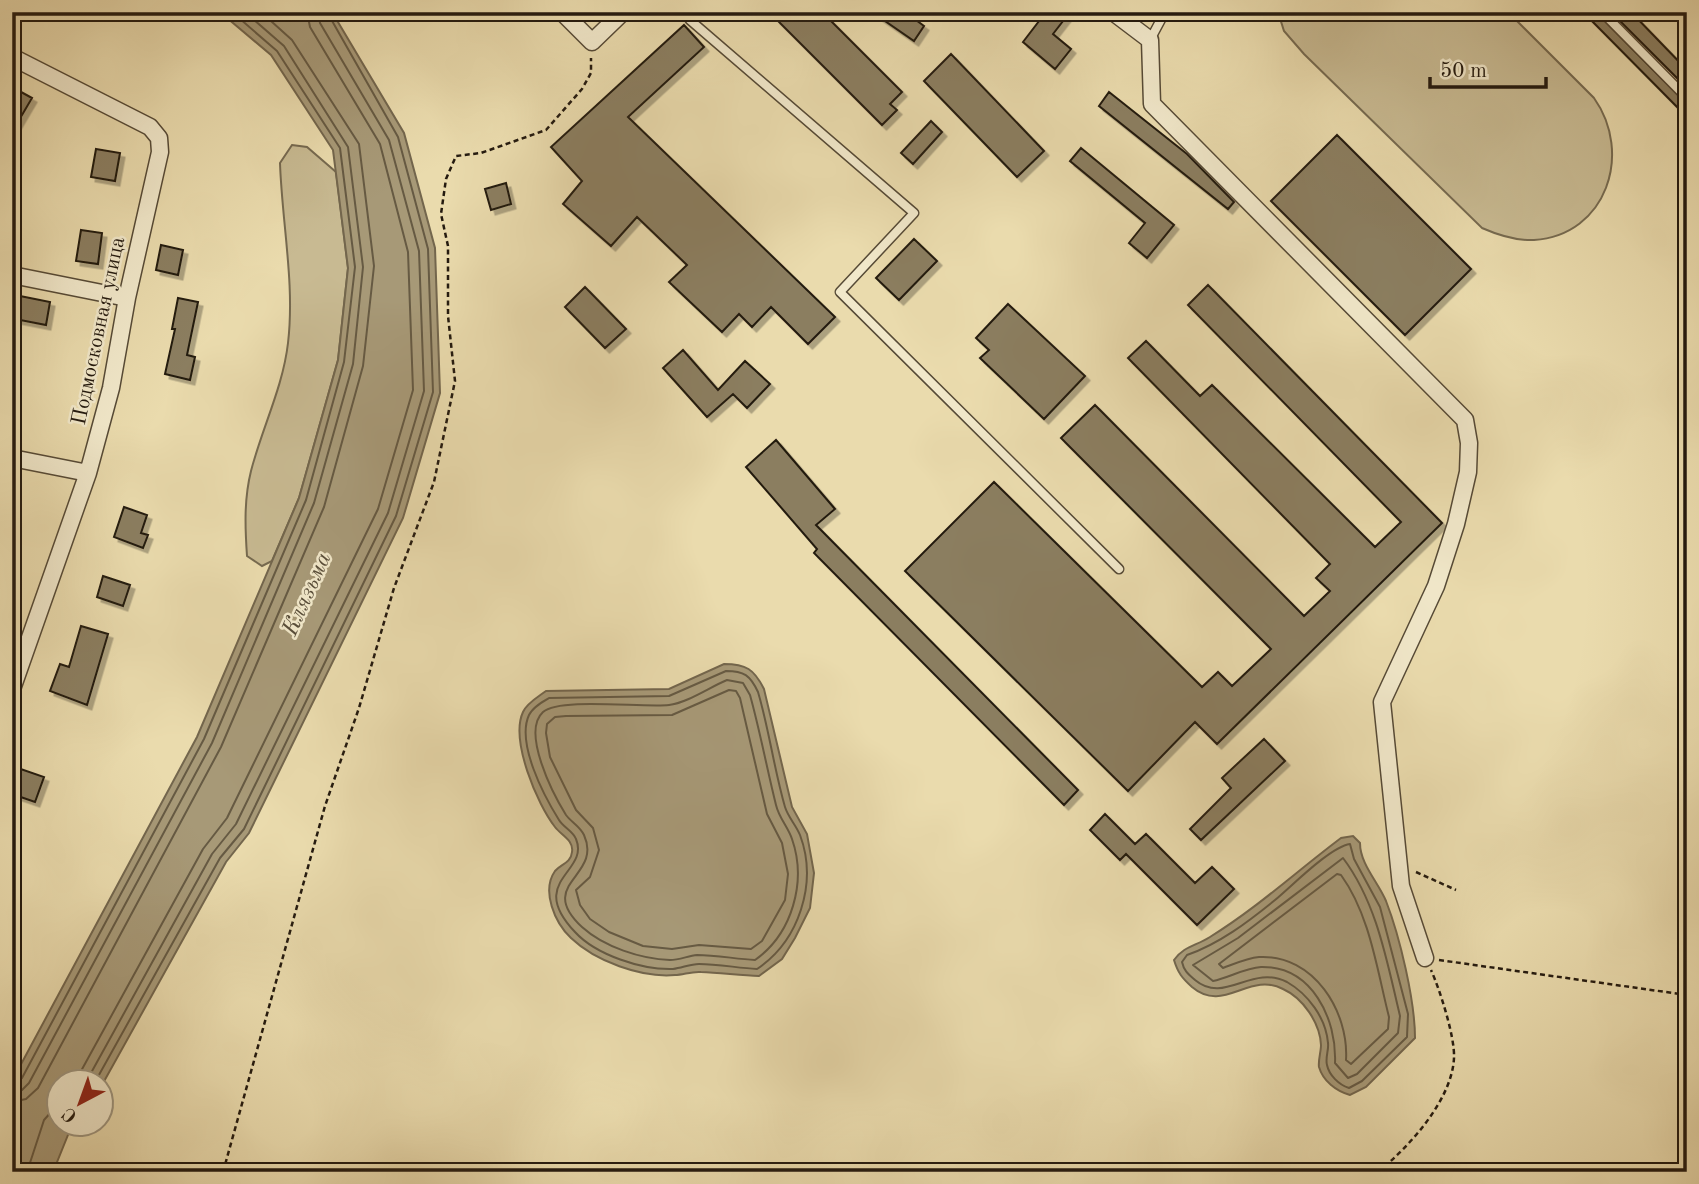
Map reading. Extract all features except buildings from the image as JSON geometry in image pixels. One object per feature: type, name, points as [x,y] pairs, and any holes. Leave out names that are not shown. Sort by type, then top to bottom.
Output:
[{"type":"street","points":[[562,12],[592,42],[623,12]]},
{"type":"street","points":[[1113,12],[1150,40],[1152,104],[1465,420],[1469,443],[1468,472],[1456,524],[1432,596],[1382,702],[1401,886],[1425,958]]},
{"type":"street","name":"Подмосковная улица","points":[[12,57],[150,127],[159,138],[160,152],[127,298],[111,387],[88,472],[12,689]]},
{"type":"street","points":[[12,275],[127,298]]},
{"type":"street","points":[[12,458],[88,472]]},
{"type":"lane","points":[[685,12],[690,20],[914,213],[840,292],[1119,569]]},
{"type":"lane","points":[[1150,40],[1165,12]]},
{"type":"lane","points":[[1602,12],[1687,98]]},
{"type":"path","points":[[223,1172],[321,819],[363,696],[394,588],[434,482],[455,381],[448,316],[448,246],[441,214],[446,179],[456,156],[481,153],[547,130],[582,89],[591,73],[592,42]]},
{"type":"path","points":[[1398,856],[1420,876],[1456,890]]},
{"type":"path","points":[[1425,958],[1687,995]]},
{"type":"path","points":[[1378,1172],[1414,1138],[1431,1114],[1448,1082],[1454,1057],[1444,998],[1425,958]]},
{"type":"shaded area","points":[[1278,12],[1508,12],[1594,98],[1606,120],[1611,143],[1611,166],[1606,188],[1595,207],[1580,223],[1559,235],[1521,240],[1482,228],[1304,54],[1284,31]]},
{"type":"shaded area","points":[[292,145],[307,147],[336,172],[348,268],[338,360],[299,498],[272,561],[262,566],[247,556],[246,503],[251,471],[282,376],[288,343],[290,298],[280,163]]},
{"type":"water","name":"Клязьма","points":[[220,12],[332,12],[404,133],[435,248],[440,393],[403,518],[249,833],[226,862],[111,1068],[46,1068],[46,1138],[67,1138],[53,1172],[12,1172],[12,1081],[197,737],[299,498],[338,360],[348,268],[333,150],[271,55]]},
{"type":"water","points":[[724,664],[748,669],[764,689],[792,807],[807,834],[814,873],[810,908],[782,959],[759,976],[698,972],[662,975],[633,971],[605,961],[581,946],[565,932],[555,915],[549,888],[551,879],[555,871],[570,859],[572,848],[548,817],[527,771],[520,739],[523,712],[546,691],[669,689]]},
{"type":"water","points":[[1353,836],[1360,843],[1366,866],[1386,901],[1396,932],[1410,988],[1415,1038],[1366,1087],[1350,1095],[1335,1088],[1324,1077],[1319,1067],[1321,1045],[1317,1028],[1309,1012],[1297,998],[1271,985],[1259,985],[1226,995],[1204,994],[1183,978],[1174,960],[1186,949],[1210,937],[1244,914],[1341,838]]}]
